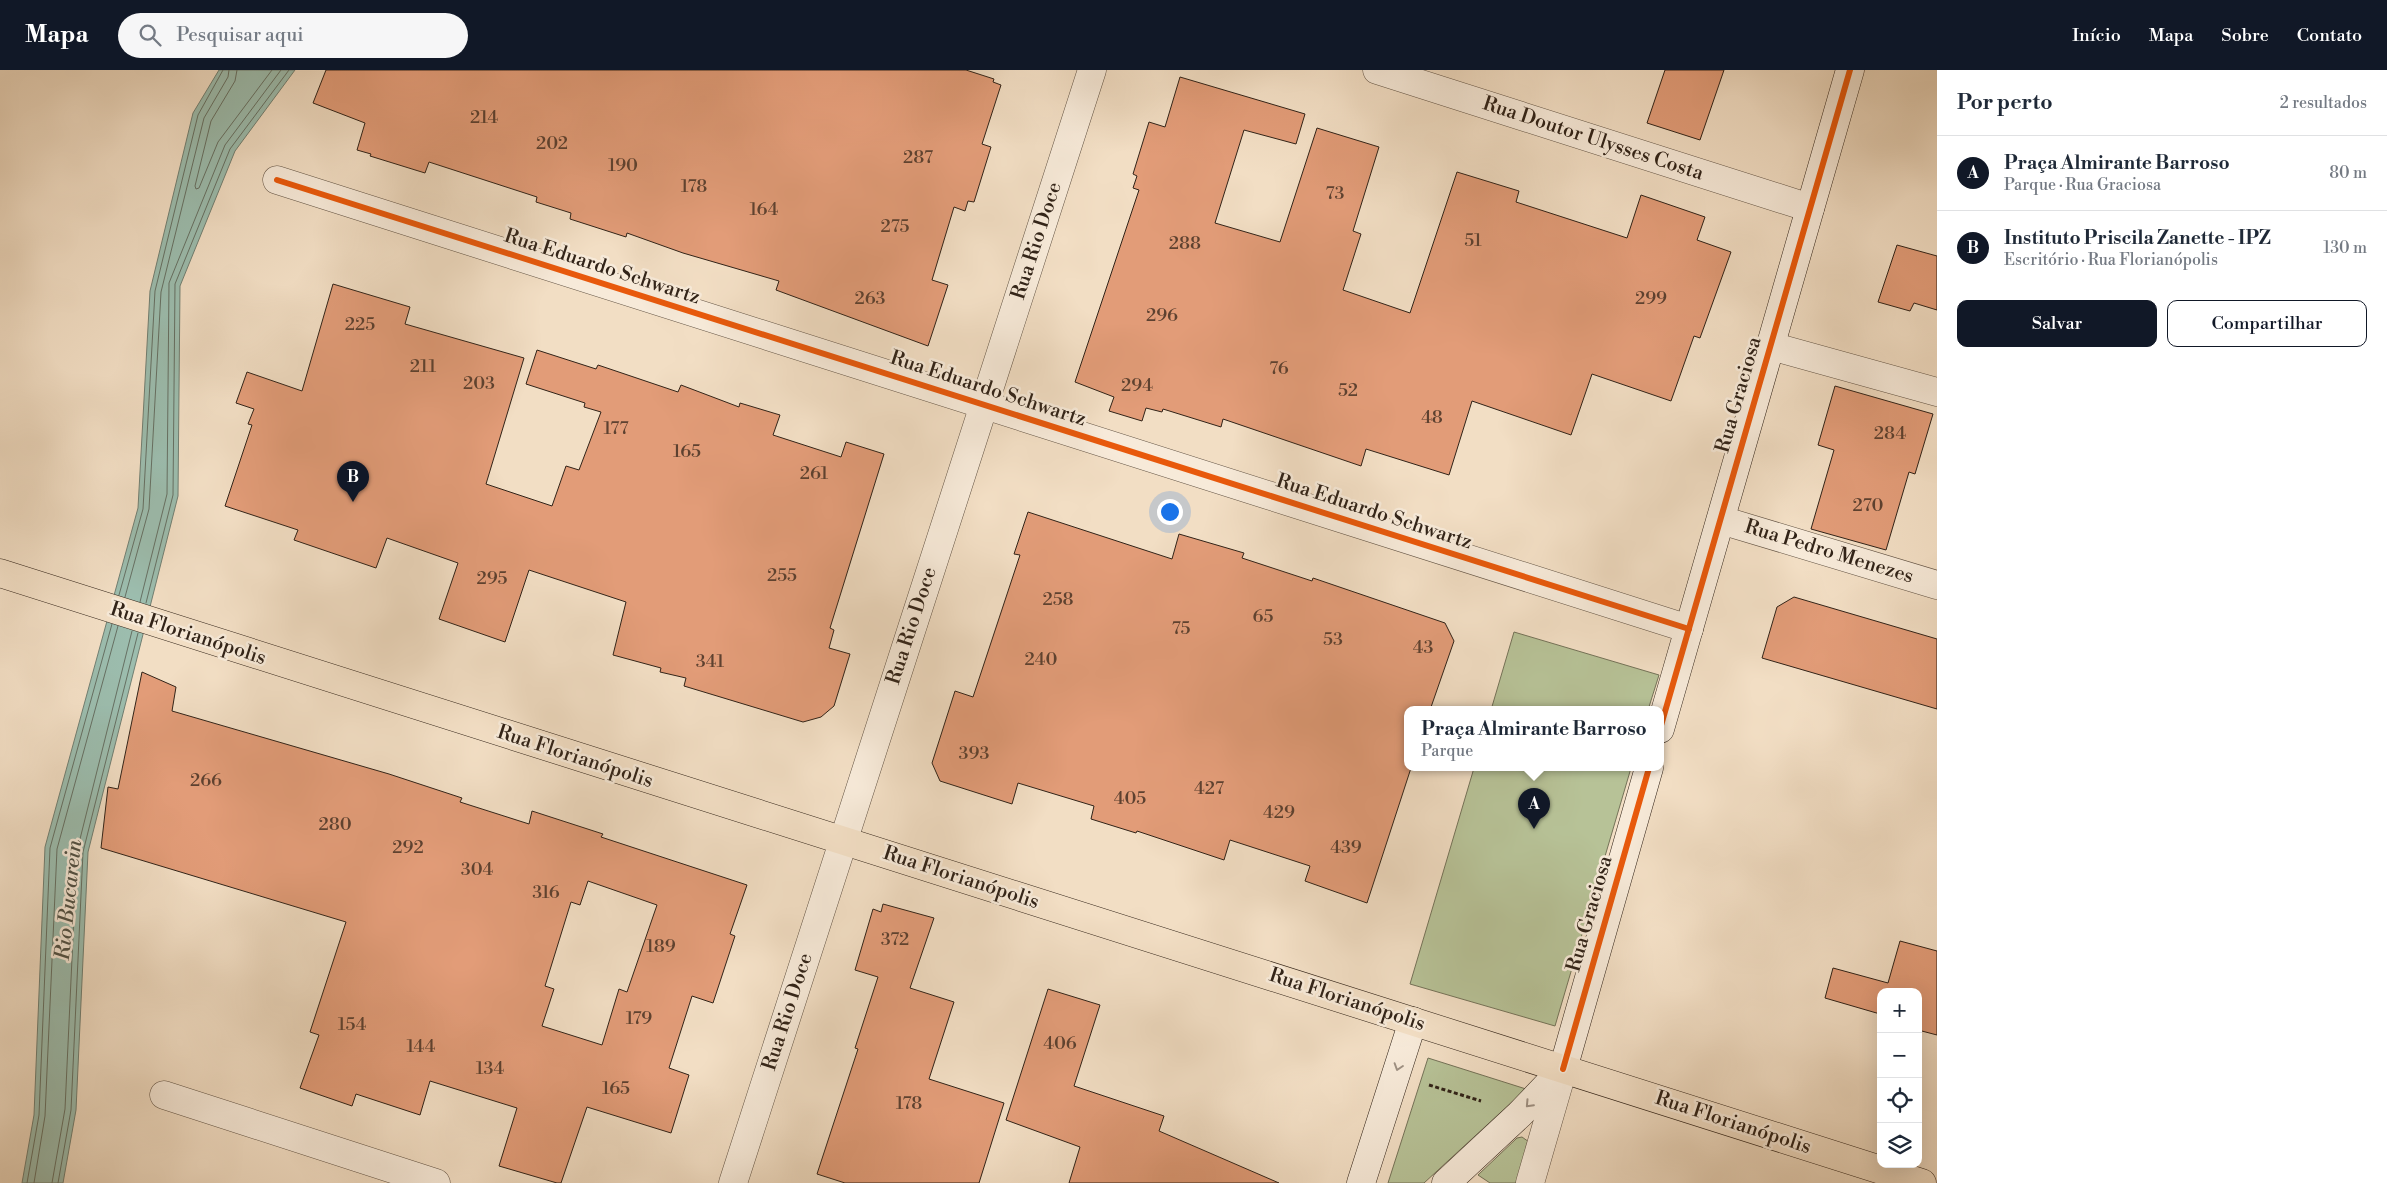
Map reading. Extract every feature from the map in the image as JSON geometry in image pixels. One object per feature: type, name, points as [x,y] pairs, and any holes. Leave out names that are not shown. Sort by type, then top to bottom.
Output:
[{"type":"main road","name":"Rua Florianópolis","points":[[0,573],[1922,1183]]},
{"type":"street","name":"Rua Rio Doce","points":[[733,1183],[1092,70]]},
{"type":"street","name":"Rua Doutor Ulysses Costa","points":[[1376,70],[1810,208]]},
{"type":"street","name":"Rua Graciosa","points":[[1664,715],[1850,70]]},
{"type":"street","name":"Rua Eduardo Schwartz","points":[[277,180],[1689,629]]},
{"type":"street","points":[[1771,346],[1937,392]]},
{"type":"street","name":"Rua Pedro Menezes","points":[[1721,520],[1937,584]]},
{"type":"street","name":"Rua Graciosa","points":[[1530,1183],[1648,771]]},
{"type":"street","points":[[1361,1183],[1413,1021]]},
{"type":"street","points":[[1446,1183],[1520,1114],[1563,1069]]},
{"type":"street","points":[[164,1095],[436,1183]]},
{"type":"path","points":[[1396,1073],[1520,1114]]},
{"type":"shaded area","points":[[1514,632],[1659,675],[1649,706],[1492,706]]},
{"type":"shaded area","points":[[1473,771],[1630,771],[1555,1026],[1410,984]]},
{"type":"shaded area","points":[[1428,1058],[1526,1089],[1424,1183],[1388,1183]]},
{"type":"shaded area","points":[[1522,1137],[1529,1142],[1517,1183],[1490,1183],[1478,1175],[1517,1138]]},
{"type":"water","name":"Rio Bucarein","points":[[219,70],[295,70],[235,151],[180,286],[178,496],[88,852],[76,1110],[63,1183],[22,1183],[34,1115],[45,847],[138,508],[150,291],[193,113]]},
{"type":"building","points":[[326,70],[966,70],[994,79],[993,82],[1001,85],[982,144],[991,147],[974,202],[968,201],[965,211],[954,207],[932,280],[948,285],[928,346],[776,290],[779,281],[683,253],[627,233],[626,237],[570,219],[571,213],[536,202],[537,197],[429,162],[425,173],[370,156],[371,154],[357,150],[365,123],[313,103]]},
{"type":"building","points":[[1665,70],[1724,70],[1700,140],[1647,123]]},
{"type":"building","points":[[1180,77],[1305,114],[1296,144],[1244,130],[1215,223],[1280,242],[1317,128],[1379,147],[1353,231],[1361,234],[1343,290],[1410,313],[1457,172],[1519,191],[1516,202],[1627,238],[1641,195],[1705,217],[1697,240],[1731,252],[1700,338],[1694,336],[1671,401],[1592,374],[1571,435],[1472,401],[1449,475],[1366,449],[1361,466],[1223,419],[1221,427],[1163,409],[1162,412],[1146,408],[1142,421],[1109,411],[1114,397],[1075,382],[1139,190],[1133,188],[1137,176],[1133,174],[1149,122],[1165,127]]},
{"type":"building","points":[[1897,245],[1937,256],[1937,310],[1914,303],[1910,311],[1878,302]]},
{"type":"building","points":[[333,284],[410,307],[405,324],[524,358],[486,484],[552,506],[566,466],[579,470],[601,412],[584,407],[585,403],[526,384],[537,350],[596,369],[598,365],[678,392],[681,385],[739,407],[740,403],[780,415],[773,435],[841,457],[846,442],[884,454],[830,628],[834,630],[829,648],[850,654],[834,706],[821,717],[803,722],[684,686],[686,678],[660,672],[661,668],[613,655],[626,602],[529,570],[505,642],[439,619],[458,563],[387,538],[376,568],[294,540],[298,530],[225,506],[252,425],[248,424],[254,409],[236,403],[247,372],[302,391]]},
{"type":"building","points":[[1835,386],[1933,414],[1915,474],[1909,472],[1886,550],[1811,529],[1834,450],[1818,445]]},
{"type":"building","points":[[1028,512],[1172,559],[1179,534],[1244,553],[1242,558],[1312,581],[1313,578],[1445,623],[1454,641],[1431,706],[1404,706],[1404,771],[1410,771],[1367,903],[1305,881],[1310,866],[1230,840],[1224,860],[1137,831],[1136,833],[1091,819],[1094,806],[1018,783],[1012,804],[940,781],[932,763],[955,691],[973,697],[1020,555],[1014,554]]},
{"type":"building","points":[[1794,597],[1937,639],[1937,709],[1762,658],[1777,607]]},
{"type":"building","points":[[142,672],[176,687],[172,711],[389,774],[462,798],[460,802],[529,824],[532,811],[603,834],[601,837],[747,885],[730,934],[735,936],[713,1003],[692,996],[669,1068],[689,1075],[671,1133],[587,1107],[561,1183],[557,1183],[499,1166],[517,1108],[430,1081],[420,1115],[356,1094],[352,1106],[300,1088],[319,1035],[310,1032],[346,922],[101,848],[108,787],[118,789]],"holes":[[[588,881],[657,905],[627,992],[619,989],[602,1045],[542,1026],[554,989],[545,986],[571,902],[580,905]]]},
{"type":"building","points":[[883,904],[934,918],[910,988],[954,1002],[929,1079],[1004,1103],[979,1183],[845,1183],[817,1174],[858,1049],[855,1048],[878,977],[855,970],[873,909],[881,912]]},
{"type":"building","points":[[1900,941],[1937,951],[1937,1035],[1922,1031],[1922,988],[1877,988],[1877,1013],[1825,998],[1833,968],[1888,983]]},
{"type":"building","points":[[1048,989],[1100,1005],[1074,1086],[1164,1116],[1159,1131],[1279,1183],[1069,1183],[1080,1147],[1006,1120]]},
{"type":"cycle path","points":[[1664,715],[1850,70]]},
{"type":"cycle path","points":[[277,180],[1689,629]]},
{"type":"cycle path","points":[[1563,1069],[1648,771]]},
{"type":"place","name":"Instituto Priscila Zanette - IPZ","points":[[353,502]]},
{"type":"place","name":"Praça Almirante Barroso","points":[[1534,829]]}]
